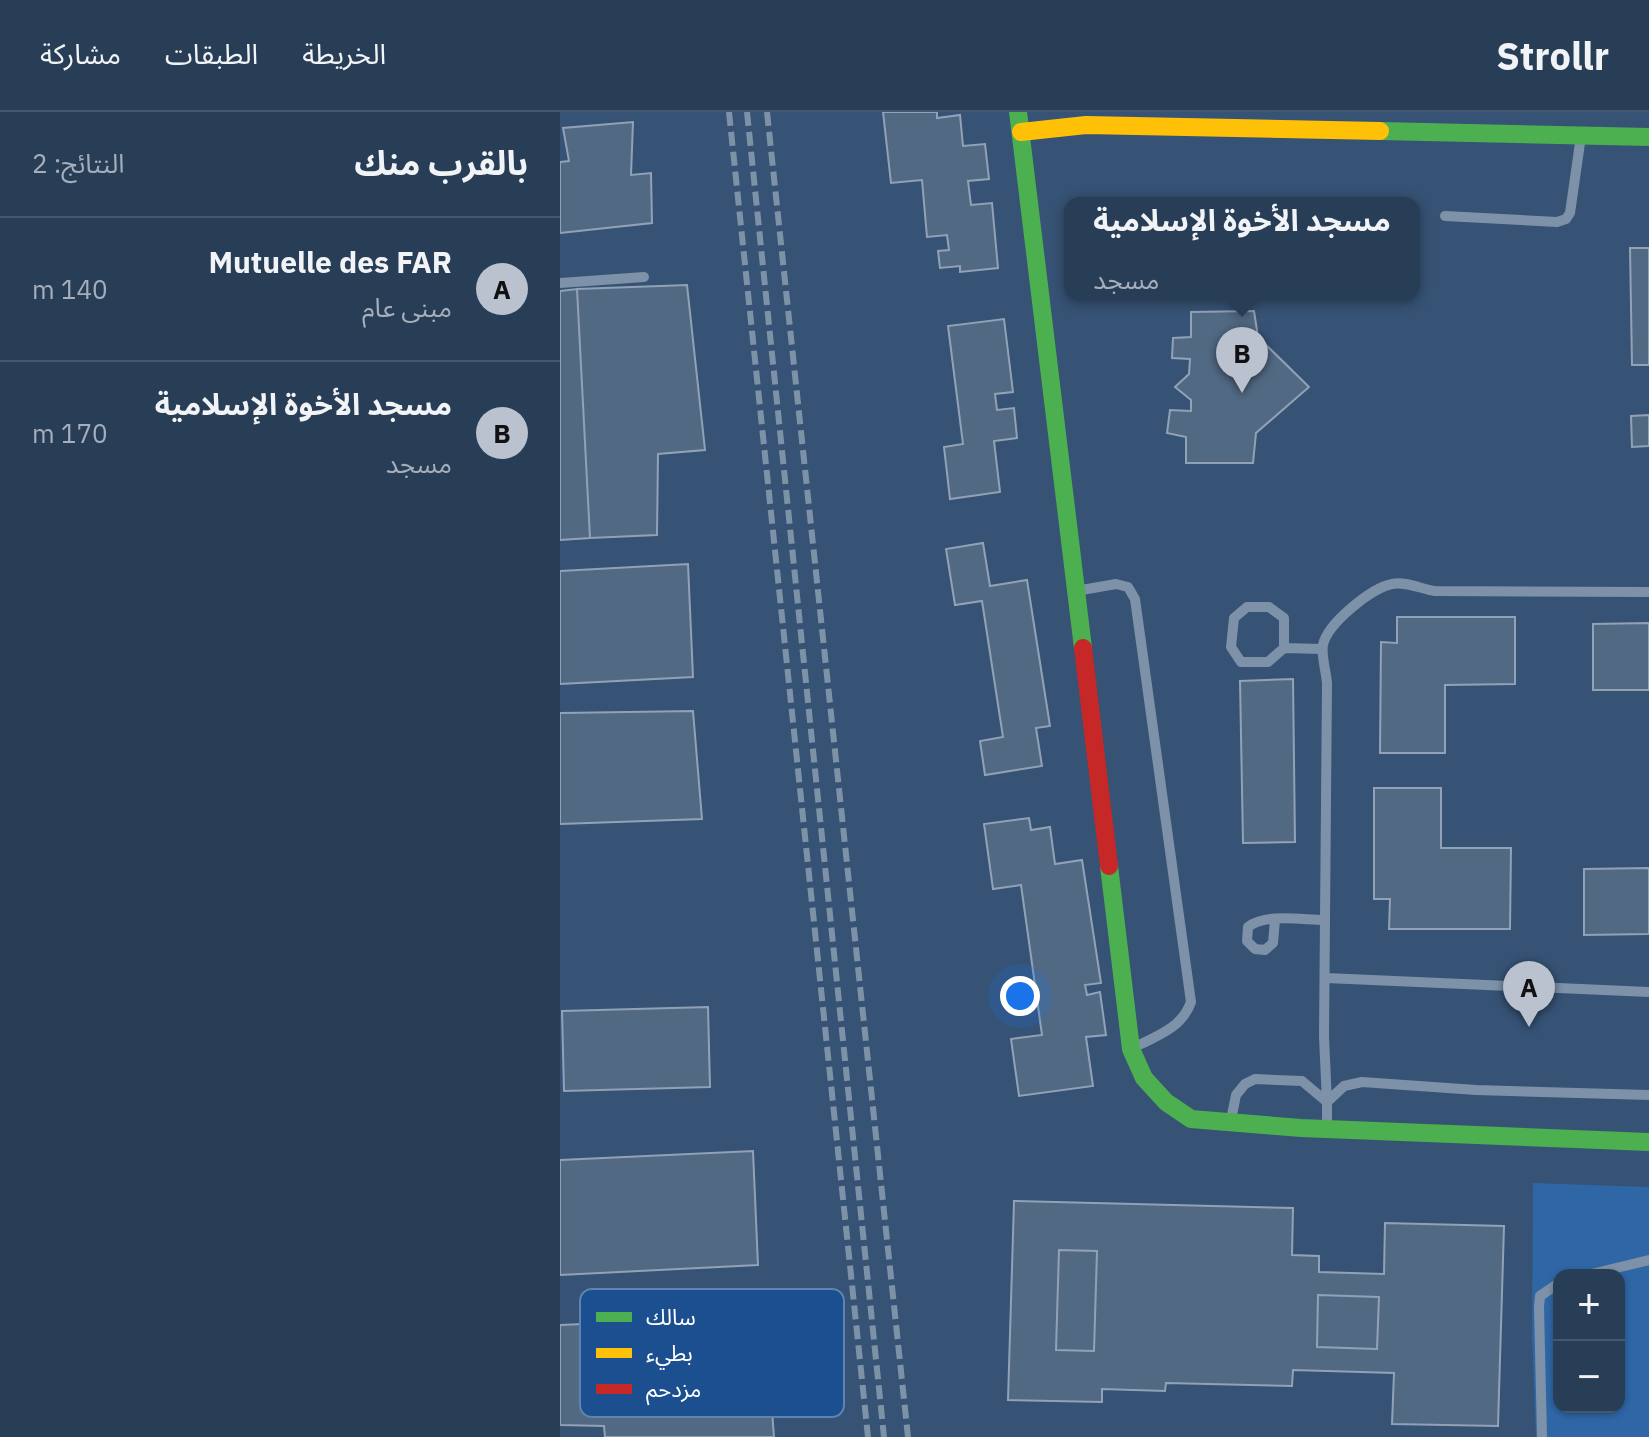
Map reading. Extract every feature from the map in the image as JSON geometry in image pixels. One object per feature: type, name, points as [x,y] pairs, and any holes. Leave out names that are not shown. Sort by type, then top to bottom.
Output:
[{"type":"street","points":[[1018,112],[1131,1049],[1144,1078],[1166,1102],[1191,1119],[1326,1129],[1649,1142]]},
{"type":"street","points":[[1021,132],[1085,119],[1649,137]]},
{"type":"lane","points":[[1445,216],[1557,222],[1566,219],[1570,213],[1581,136]]},
{"type":"lane","points":[[560,283],[644,277]]},
{"type":"lane","points":[[1326,1129],[1327,683],[1322,649],[1326,636],[1373,591],[1391,584],[1404,583],[1435,591],[1649,592]]},
{"type":"lane","points":[[1076,591],[1116,584],[1128,587],[1135,599],[1191,1002],[1185,1018],[1166,1032],[1131,1049]]},
{"type":"lane","points":[[1284,648],[1284,618],[1269,607],[1247,607],[1234,618],[1231,647],[1241,662],[1268,662],[1284,648],[1322,649]]},
{"type":"lane","points":[[1275,920],[1325,920]]},
{"type":"lane","points":[[1326,978],[1649,992]]},
{"type":"lane","points":[[1231,1122],[1236,1095],[1245,1084],[1255,1079],[1302,1081],[1327,1102]]},
{"type":"lane","points":[[1327,1102],[1344,1086],[1362,1082],[1476,1090],[1649,1095]]},
{"type":"lane","points":[[1612,1269],[1649,1260]]},
{"type":"lane","points":[[1542,1437],[1539,1307],[1540,1296],[1553,1287]]},
{"type":"shaded area","points":[[1533,1183],[1649,1187],[1649,1437],[1536,1437],[1532,1336]]},
{"type":"building","points":[[883,112],[937,112],[937,118],[960,115],[963,146],[985,144],[989,179],[968,181],[971,205],[992,203],[998,268],[960,272],[960,266],[940,268],[938,251],[949,250],[947,235],[927,237],[922,180],[891,183]]},
{"type":"building","points":[[633,122],[631,175],[651,173],[652,223],[560,233],[560,162],[569,161],[563,128]]},
{"type":"building","points":[[1630,248],[1649,248],[1649,365],[1632,365]]},
{"type":"building","points":[[687,285],[705,450],[658,454],[657,535],[590,538],[577,289]]},
{"type":"building","points":[[577,289],[590,538],[560,540],[560,291]]},
{"type":"building","points":[[1254,311],[1258,337],[1309,387],[1256,433],[1253,463],[1186,463],[1186,437],[1167,433],[1170,410],[1191,411],[1191,400],[1175,387],[1189,374],[1190,359],[1172,358],[1173,338],[1191,337],[1191,312]]},
{"type":"building","points":[[1004,319],[1013,392],[995,394],[997,410],[1014,408],[1017,438],[994,441],[1000,492],[950,499],[944,447],[963,444],[948,326]]},
{"type":"building","points":[[1649,415],[1649,446],[1632,447],[1631,416]]},
{"type":"building","points":[[983,543],[990,586],[1027,580],[1050,726],[1036,728],[1042,766],[985,775],[980,741],[1003,737],[982,601],[955,605],[946,549]]},
{"type":"building","points":[[688,564],[693,677],[560,684],[560,571]]},
{"type":"building","points":[[1397,617],[1515,617],[1515,684],[1445,685],[1445,753],[1380,753],[1381,642],[1397,643]]},
{"type":"building","points":[[1649,623],[1649,690],[1593,690],[1593,624]]},
{"type":"building","points":[[1293,679],[1295,842],[1243,843],[1240,681]]},
{"type":"building","points":[[693,711],[702,819],[560,824],[560,713]]},
{"type":"building","points":[[1374,788],[1441,788],[1441,848],[1511,848],[1510,929],[1389,929],[1390,899],[1374,899]]},
{"type":"building","points":[[1029,818],[1031,830],[1050,827],[1055,864],[1082,860],[1101,983],[1085,985],[1087,995],[1100,992],[1106,1035],[1086,1037],[1093,1086],[1019,1096],[1011,1039],[1042,1035],[1021,885],[993,889],[984,824]]},
{"type":"building","points":[[1649,868],[1649,934],[1584,935],[1584,869]]},
{"type":"building","points":[[708,1007],[710,1087],[564,1091],[562,1011]]},
{"type":"building","points":[[753,1151],[758,1265],[560,1275],[560,1160]]},
{"type":"building","points":[[1014,1201],[1293,1208],[1292,1255],[1319,1256],[1319,1272],[1384,1274],[1385,1223],[1504,1226],[1498,1426],[1392,1424],[1394,1373],[1293,1370],[1292,1386],[1166,1383],[1165,1391],[1102,1389],[1102,1402],[1008,1400]],"holes":[[[1059,1250],[1097,1251],[1094,1351],[1056,1350]],[[1318,1295],[1379,1297],[1377,1349],[1317,1347]]]},
{"type":"building","points":[[1059,1250],[1097,1251],[1094,1351],[1056,1350]]},
{"type":"building","points":[[1318,1295],[1379,1297],[1377,1349],[1317,1347]]},
{"type":"building","points":[[580,1324],[580,1417],[773,1417],[774,1437],[605,1437],[604,1426],[560,1425],[560,1325]]},
{"type":"railway","points":[[729,112],[868,1437]]},
{"type":"railway","points":[[747,112],[884,1437]]},
{"type":"railway","points":[[767,112],[908,1437]]},
{"type":"traffic: fast","points":[[1018,112],[1083,648]]},
{"type":"traffic: fast","points":[[1380,131],[1649,137]]},
{"type":"traffic: fast","points":[[1109,866],[1131,1049],[1144,1078],[1166,1102],[1191,1119],[1301,1128],[1649,1142]]},
{"type":"traffic: slow","points":[[1021,132],[1086,125],[1380,131]]},
{"type":"traffic: jam","points":[[1083,648],[1109,866]]},
{"type":"place","name":"مسجد الأخوة الإسلامية","points":[[1242,393]]},
{"type":"place","name":"Mutuelle des FAR","points":[[1529,1027]]}]
